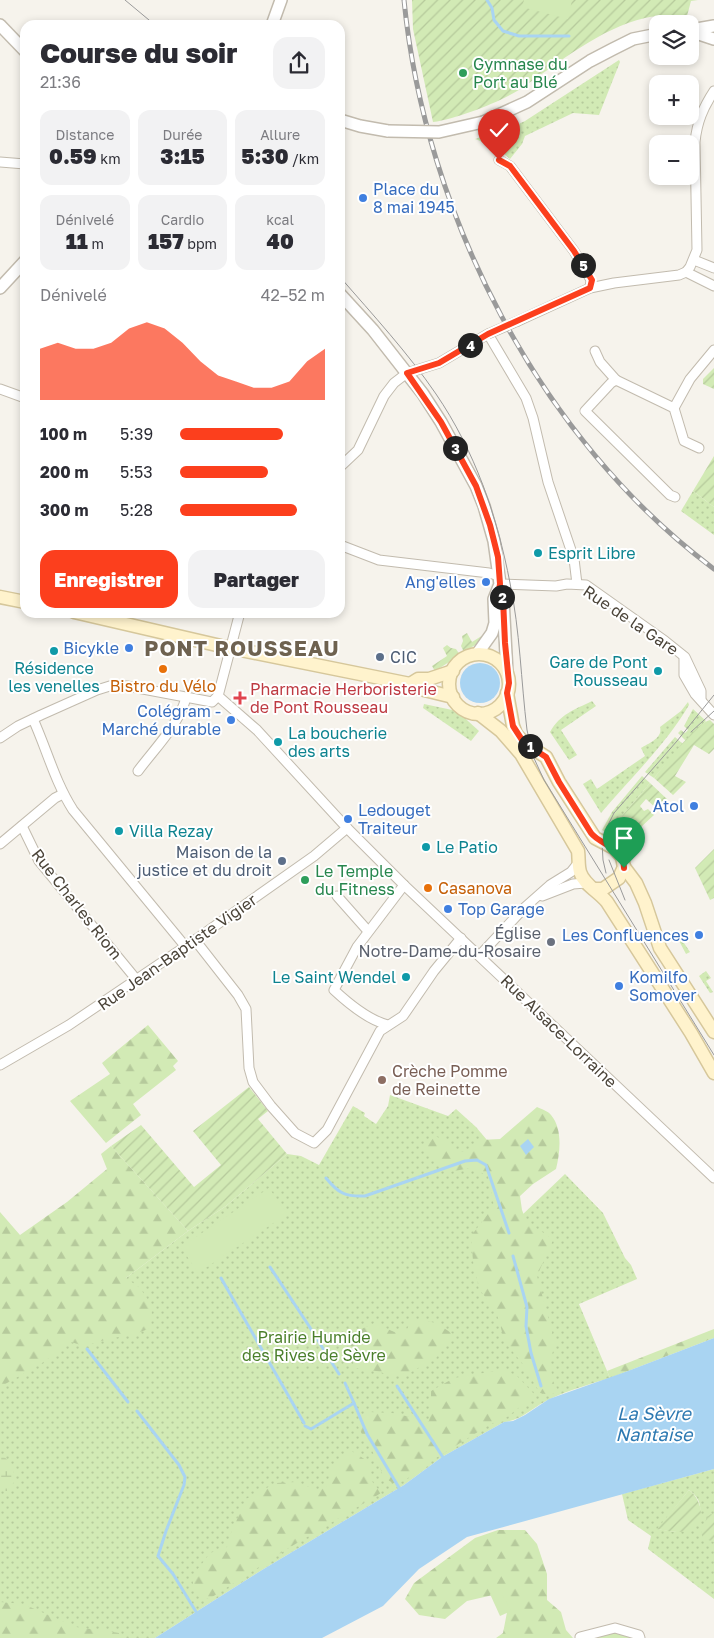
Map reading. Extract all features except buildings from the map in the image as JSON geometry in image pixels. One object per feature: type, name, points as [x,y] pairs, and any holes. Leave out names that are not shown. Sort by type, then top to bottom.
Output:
[{"type":"main road","points":[[0,597],[20,601]]},
{"type":"main road","points":[[101,618],[231,648],[410,684],[416,688],[453,697]]},
{"type":"main road","points":[[410,684],[418,679],[429,679],[453,671],[465,658],[477,654],[495,658],[507,673],[509,683],[507,693],[498,707],[488,712],[478,713]]},
{"type":"main road","points":[[453,671],[450,684],[453,697],[461,707],[478,713],[501,731],[520,754],[578,851],[580,873],[590,886],[607,902],[691,1033],[714,1073]]},
{"type":"main road","points":[[507,693],[516,734],[524,743],[546,757],[559,782],[597,840],[611,846],[619,853],[623,860],[624,868],[636,883],[645,903],[660,948],[713,1030]]},
{"type":"main road","points":[[590,886],[603,889],[616,881],[624,868]]},
{"type":"street","points":[[274,20],[281,0]]},
{"type":"street","points":[[0,25],[20,46]]},
{"type":"street","points":[[699,29],[714,26]]},
{"type":"street","points":[[699,34],[714,39]]},
{"type":"street","points":[[345,122],[388,132],[439,132],[483,122],[527,102],[590,61],[613,49],[634,39],[649,36]]},
{"type":"street","points":[[345,462],[358,450],[387,392],[394,383],[407,373],[439,363],[488,334],[590,288],[679,275],[686,272],[694,260],[698,241],[696,126],[702,110],[714,91]]},
{"type":"street","points":[[499,160],[510,166],[574,251],[592,280],[590,288]]},
{"type":"street","points":[[0,162],[20,164]]},
{"type":"street","points":[[694,260],[714,268]]},
{"type":"street","points":[[0,288],[20,266]]},
{"type":"street","points":[[686,272],[714,286]]},
{"type":"street","points":[[345,299],[373,330],[407,373],[441,422],[476,486],[490,525],[498,557],[499,583],[503,599],[507,673]]},
{"type":"street","points":[[345,547],[379,560],[485,573],[499,583],[556,586],[577,584],[574,559],[548,482],[533,418],[526,398],[488,334]]},
{"type":"street","points":[[699,448],[684,441],[674,408],[690,379],[714,350]]},
{"type":"street","points":[[595,351],[600,362],[616,380],[674,408]]},
{"type":"street","points":[[616,380],[585,411],[670,495],[675,496]]},
{"type":"street","points":[[0,389],[20,396]]},
{"type":"street","points":[[477,654],[492,633],[495,623],[494,599],[499,583]]},
{"type":"street","name":"Rue de la Gare","points":[[577,584],[586,585],[665,641],[684,657],[684,675],[695,694],[714,715]]},
{"type":"street","points":[[0,738],[33,719],[97,690],[113,686],[127,686],[212,702],[218,696],[238,618]]},
{"type":"street","name":"Rue Alsace-Lorraine","points":[[218,696],[257,730],[347,828],[404,885],[714,1178]]},
{"type":"street","points":[[138,771],[172,726],[184,706],[186,698]]},
{"type":"street","points":[[33,719],[63,794],[73,810],[185,946]]},
{"type":"street","points":[[0,844],[55,798],[63,794]]},
{"type":"street","name":"Rue Charles Riom","points":[[22,826],[39,861],[136,980]]},
{"type":"street","name":"Rue Jean-Baptiste Vigier","points":[[0,1066],[69,1026],[195,940],[314,856],[347,828]]},
{"type":"street","points":[[480,955],[524,908],[550,885],[571,872],[579,861]]},
{"type":"street","points":[[537,898],[573,884],[590,886]]},
{"type":"street","points":[[390,1024],[378,1021],[361,1011],[334,990],[351,957],[404,885]]},
{"type":"street","points":[[337,896],[368,932]]},
{"type":"street","points":[[195,940],[238,995],[246,1009],[249,1068],[253,1082],[295,1133],[314,1143],[327,1130],[380,1031],[403,1016],[434,971],[461,938]]},
{"type":"street","points":[[580,1637],[615,1628],[639,1635],[640,1638]]},
{"type":"green space","points":[[412,0],[698,0],[691,1],[687,15],[649,15],[649,17],[628,23],[580,47],[522,88],[502,99],[467,113],[433,122],[413,29]]},
{"type":"green space","points":[[524,0],[572,0],[568,19],[522,7]]},
{"type":"green space","points":[[619,60],[620,62],[599,115],[573,113],[525,136],[522,144],[510,159],[496,147],[475,139],[510,128],[525,121]]},
{"type":"green space","points":[[714,368],[714,389],[703,384],[703,379]]},
{"type":"green space","points":[[714,456],[714,507],[693,491]]},
{"type":"green space","points":[[693,491],[714,507],[714,535],[681,511]]},
{"type":"green space","points":[[488,632],[483,640],[464,652],[461,646],[462,636],[467,633],[472,642]]},
{"type":"green space","points":[[447,645],[456,649],[460,655],[435,671],[432,666],[447,656],[443,648]]},
{"type":"green space","points":[[592,701],[596,706],[561,730],[577,755],[569,760],[550,732],[563,717]]},
{"type":"green space","points":[[688,702],[689,705],[670,733],[601,813],[583,784],[591,779],[597,789],[645,756],[641,748],[657,737],[660,727],[681,711]]},
{"type":"green space","points":[[424,704],[457,711],[479,731],[471,741],[423,708]]},
{"type":"green space","points":[[693,709],[706,721],[686,741],[678,733],[681,730],[685,733],[688,730],[684,726]]},
{"type":"green space","points":[[710,720],[714,724],[714,749],[709,754],[694,745],[675,776],[686,782],[673,795],[654,778],[696,729]]},
{"type":"green space","points":[[675,737],[683,744],[654,778],[645,772]]},
{"type":"green space","points":[[642,776],[650,783],[622,816],[612,836],[602,830],[612,812]]},
{"type":"green space","points":[[650,783],[668,800],[658,810],[646,799],[640,806],[644,811],[648,809],[654,815],[641,827],[632,818],[625,825],[634,834],[625,843],[612,836],[622,816]]},
{"type":"green space","points":[[714,849],[714,898],[710,900],[695,868]]},
{"type":"green space","points":[[680,932],[687,941],[684,943],[690,952],[686,954],[676,935]]},
{"type":"green space","points":[[706,971],[711,978],[706,981],[713,992],[710,993],[699,976]]},
{"type":"green space","points":[[148,1025],[178,1061],[173,1066],[176,1070],[133,1104],[141,1115],[106,1143],[70,1101],[110,1074],[102,1063]]},
{"type":"green space","points":[[249,1087],[268,1111],[258,1119],[287,1154],[226,1206],[188,1231],[111,1146],[141,1125],[194,1187],[221,1165],[193,1131]]},
{"type":"green space","name":"Prairie Humide des Rives de Sèvre","points":[[390,1095],[448,1116],[456,1109],[476,1127],[492,1146],[521,1216],[565,1174],[603,1213],[637,1279],[579,1304],[610,1378],[550,1399],[523,1416],[504,1422],[442,1457],[404,1485],[262,1570],[155,1638],[0,1638],[0,1361],[126,1278],[188,1231],[226,1206],[287,1154],[301,1156],[319,1165],[353,1106],[365,1113],[364,1116],[376,1124],[388,1106]]},
{"type":"green space","points":[[537,1107],[550,1114],[555,1121],[560,1141],[556,1169],[533,1184],[520,1196],[522,1210],[527,1223],[553,1240],[537,1276],[555,1343],[550,1363],[553,1382],[558,1390],[551,1395],[540,1393],[522,1363],[505,1342],[496,1311],[479,1289],[473,1261],[471,1236],[494,1206],[488,1176],[471,1168],[448,1172],[423,1150],[435,1136],[446,1141],[459,1152],[473,1150],[480,1140],[500,1139]]},
{"type":"green space","points":[[111,1146],[188,1231],[126,1278],[140,1288],[152,1306],[151,1328],[132,1335],[112,1338],[84,1346],[71,1342],[42,1363],[0,1387],[0,1212],[20,1235],[67,1202],[107,1169],[101,1154]]},
{"type":"green space","points":[[269,1188],[287,1214],[198,1273],[181,1247]]},
{"type":"green space","points":[[413,1318],[436,1323],[453,1334],[436,1358],[411,1372],[394,1376],[355,1368],[350,1353],[352,1333],[375,1323],[394,1332],[407,1329]]},
{"type":"green space","points":[[714,1329],[714,1338],[610,1378],[607,1371]]},
{"type":"green space","points":[[501,1370],[516,1375],[535,1395],[507,1417],[489,1425],[428,1463],[404,1481],[393,1483],[383,1477],[378,1462],[356,1421],[369,1412],[392,1413],[429,1421],[431,1391],[454,1378]]},
{"type":"green space","points":[[350,1450],[369,1462],[371,1480],[381,1493],[287,1549],[209,1599],[199,1597],[194,1589],[192,1577],[210,1553],[227,1547],[246,1499],[276,1483],[296,1482],[317,1490],[327,1486],[330,1472]]},
{"type":"green space","points":[[0,1455],[10,1463],[14,1473],[15,1481],[7,1491],[0,1491]]},
{"type":"green space","points":[[714,1469],[714,1599],[648,1549],[651,1536],[628,1520],[622,1494]],"holes":[[[689,1490],[700,1505],[697,1523],[675,1532],[658,1529]]]},
{"type":"green space","points":[[689,1490],[697,1499],[701,1510],[701,1516],[696,1527],[682,1532],[657,1529]]},
{"type":"green space","points":[[711,1514],[714,1515],[714,1542],[703,1538],[701,1533],[707,1517]]},
{"type":"green space","points":[[498,1530],[525,1530],[537,1544],[547,1574],[547,1600],[561,1612],[566,1630],[573,1638],[496,1638],[503,1633],[508,1607],[493,1595],[467,1601],[445,1619],[419,1615],[405,1599],[414,1583],[475,1538]]},
{"type":"green space","points":[[500,1590],[511,1611],[500,1616],[490,1594]]},
{"type":"green space","points":[[0,1602],[23,1604],[76,1627],[119,1633],[119,1638],[0,1638]]},
{"type":"green space","points":[[604,1628],[637,1638],[592,1638]]},
{"type":"water","points":[[480,663],[494,669],[500,683],[494,697],[480,703],[466,697],[460,683],[466,669]]},
{"type":"water","points":[[528,1139],[534,1147],[526,1155],[520,1146]]},
{"type":"water","name":"La Sèvre Nantaise","points":[[714,1338],[714,1469],[467,1537],[419,1569],[383,1606],[322,1638],[155,1638],[262,1570],[404,1485],[442,1457],[504,1422],[513,1421],[525,1415],[549,1399]]},
{"type":"waterway","points":[[487,0],[492,8],[494,20],[503,31],[519,36],[569,36]]},
{"type":"waterway","points":[[326,1178],[342,1193],[352,1196],[365,1196],[465,1161],[477,1160],[486,1165],[509,1233]]},
{"type":"waterway","points":[[513,1256],[527,1307],[526,1326],[531,1353],[541,1386]]},
{"type":"waterway","points":[[270,1267],[339,1374]]},
{"type":"waterway","points":[[221,1278],[304,1423]]},
{"type":"waterway","points":[[87,1349],[128,1402]]},
{"type":"waterway","points":[[345,1383],[354,1403]]},
{"type":"waterway","points":[[397,1386],[444,1459]]},
{"type":"waterway","points":[[305,1426],[311,1429],[354,1403],[367,1434],[401,1491]]},
{"type":"waterway","points":[[137,1411],[179,1465],[185,1477],[184,1485],[158,1556],[173,1574],[198,1615]]},
{"type":"tram line","points":[[125,0],[149,20]]},
{"type":"tram line","points":[[345,283],[390,334],[436,394],[450,416],[473,461],[491,509],[505,558],[516,619],[527,730],[533,756],[544,780],[714,1055]]},
{"type":"tram line","points":[[606,873],[602,842],[614,813],[677,741],[714,695]]},
{"type":"tram line","points":[[691,732],[714,711]]},
{"type":"tram line","points":[[609,860],[625,900]]},
{"type":"railway","points":[[404,0],[416,81],[437,161],[465,240],[502,316],[545,389],[595,455],[652,516],[714,569]]},
{"type":"place","name":"Gymnase du Port au Blé","points":[[463,73]]},
{"type":"place","name":"Place du 8 mai 1945","points":[[363,198]]},
{"type":"place","name":"Esprit Libre","points":[[538,553]]},
{"type":"place","name":"Ang'elles","points":[[486,582]]},
{"type":"place","name":"Bicykle","points":[[129,648]]},
{"type":"place","name":"Résidence les venelles","points":[[54,651]]},
{"type":"place","name":"CIC","points":[[380,657]]},
{"type":"place","name":"Bistro du Vélo","points":[[163,669]]},
{"type":"place","name":"Gare de Pont Rousseau","points":[[658,671]]},
{"type":"place","name":"Pharmacie Herboristerie de Pont Rousseau","points":[[240,698]]},
{"type":"place","name":"Colégram - Marché durable","points":[[231,720]]},
{"type":"place","name":"La boucherie des arts","points":[[278,742]]},
{"type":"place","name":"Atol","points":[[694,806]]},
{"type":"place","name":"Ledouget Traiteur","points":[[348,819]]},
{"type":"place","name":"Villa Rezay","points":[[119,831]]},
{"type":"place","name":"Le Patio","points":[[426,847]]},
{"type":"place","name":"Maison de la justice et du droit","points":[[282,861]]},
{"type":"place","name":"Le Temple du Fitness","points":[[305,880]]},
{"type":"place","name":"Casanova","points":[[428,888]]},
{"type":"place","name":"Top Garage","points":[[448,909]]},
{"type":"place","name":"Les Confluences","points":[[699,935]]},
{"type":"place","name":"Église Notre-Dame-du-Rosaire","points":[[551,942]]},
{"type":"place","name":"Le Saint Wendel","points":[[406,977]]},
{"type":"place","name":"Komilfo Somover","points":[[619,986]]},
{"type":"place","name":"Crèche Pomme de Reinette","points":[[382,1080]]},
{"type":"district","name":"PONT ROUSSEAU","points":[[242,649]]},
{"type":"route","points":[[499,160],[510,166],[574,251],[592,280],[590,288],[488,334],[439,363],[407,373],[441,422],[476,486],[490,525],[498,557],[499,590],[503,599],[509,683],[507,693],[516,734],[524,743],[546,757],[559,782],[591,833],[597,840],[617,850],[622,856],[624,868]]}]
